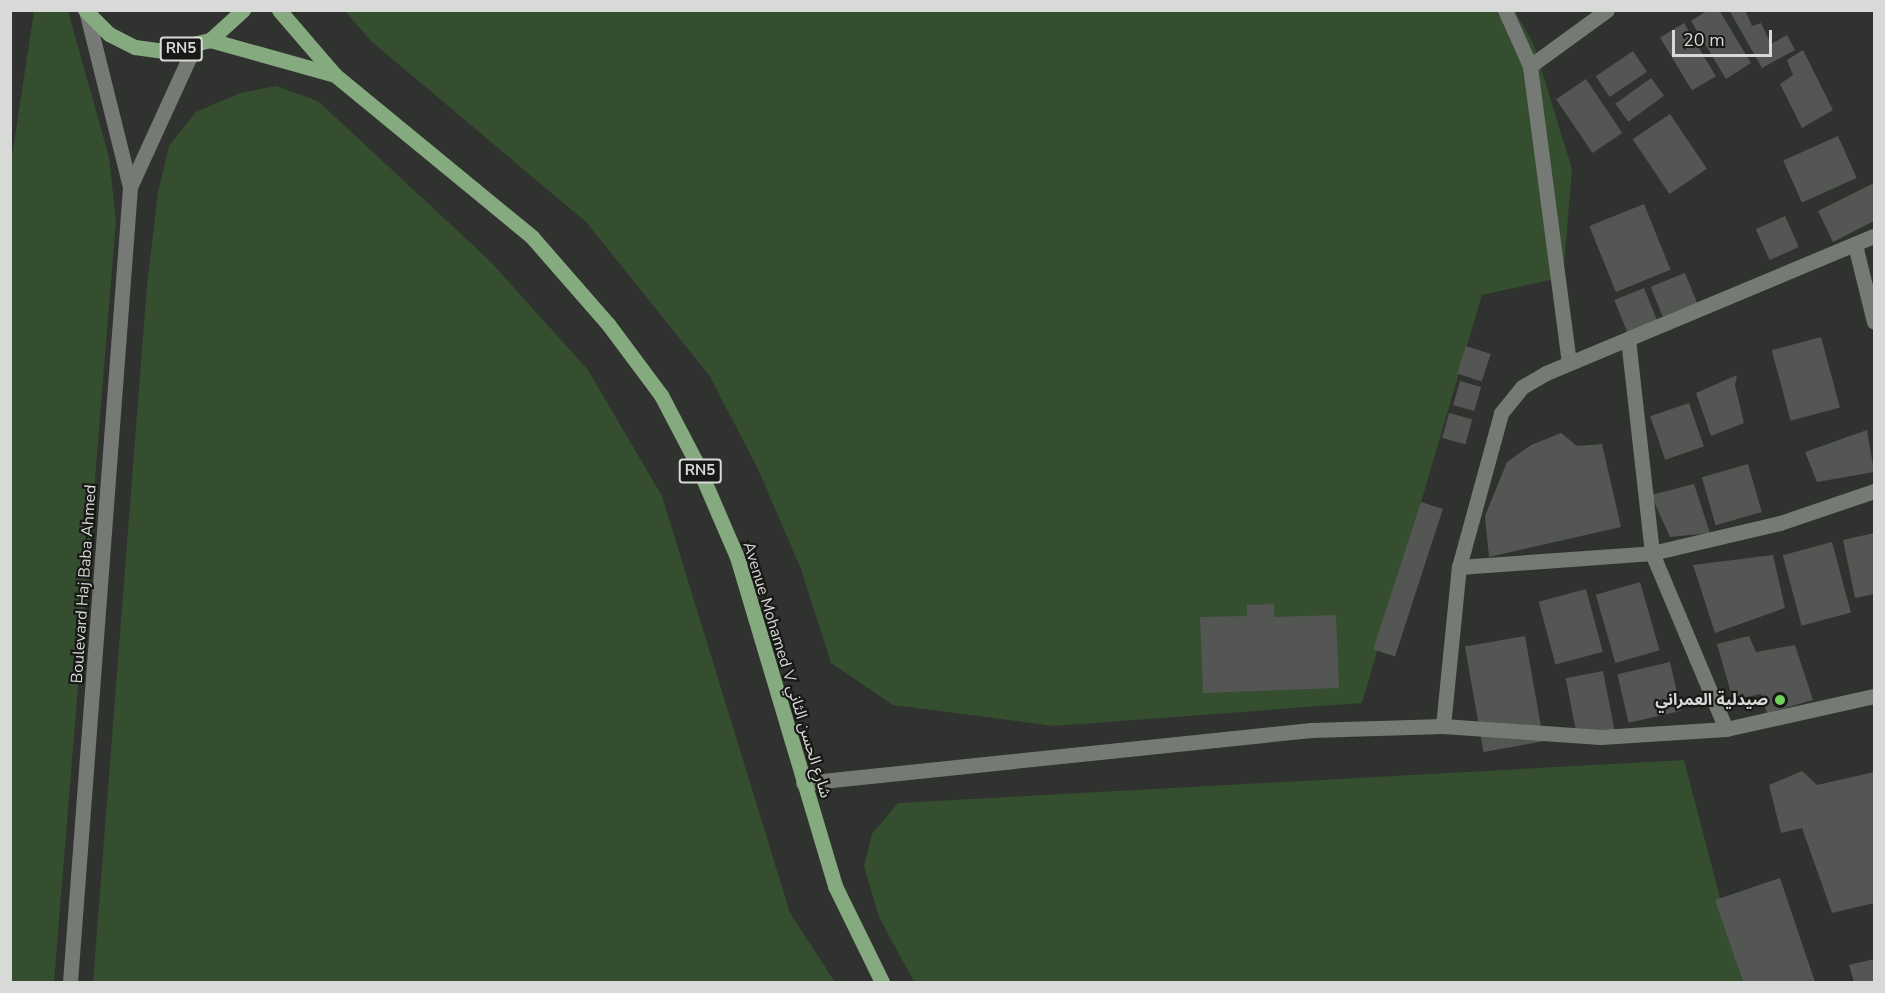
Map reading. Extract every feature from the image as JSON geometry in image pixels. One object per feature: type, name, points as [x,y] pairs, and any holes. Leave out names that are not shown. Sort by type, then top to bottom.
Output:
[{"type":"main road","name":"RN5","points":[[86,12],[109,34],[135,47],[164,51],[194,46],[210,39],[243,10]]},
{"type":"main road","name":"Avenue Mohamed V شارع الحسن الثاني","points":[[279,10],[335,75],[532,237],[608,324],[661,395],[696,462],[737,557],[835,886],[882,982]]},
{"type":"main road","name":"Avenue Mohamed V شارع الحسن الثاني","points":[[210,39],[335,75]]},
{"type":"street","points":[[1505,10],[1530,66],[1569,363]]},
{"type":"street","points":[[1530,66],[1607,10]]},
{"type":"street","points":[[86,12],[130,187]]},
{"type":"street","points":[[130,187],[194,46]]},
{"type":"street","name":"Boulevard Haj Baba Ahmed","points":[[70,982],[130,187]]},
{"type":"street","points":[[1443,726],[1459,567],[1501,413],[1522,387],[1569,363],[1875,236]]},
{"type":"street","points":[[1855,245],[1875,322]]},
{"type":"street","points":[[1628,339],[1652,553],[1726,729]]},
{"type":"street","points":[[1459,567],[1652,553],[1780,523],[1875,491]]},
{"type":"street","points":[[803,783],[1164,743],[1311,730],[1443,726],[1601,737],[1726,729],[1875,696]]},
{"type":"green space","points":[[34,11],[68,11],[109,157],[116,221],[54,982],[11,982],[10,169]]},
{"type":"green space","points":[[345,11],[1515,11],[1534,45],[1572,169],[1563,277],[1482,295],[1362,703],[1054,726],[893,705],[831,663],[801,569],[757,467],[709,375],[586,222],[372,42]]},
{"type":"green space","points":[[276,86],[318,101],[490,261],[588,370],[662,496],[790,913],[835,982],[93,982],[147,285],[158,192],[169,146],[196,112],[240,93]]},
{"type":"green space","points":[[1684,760],[1742,982],[914,982],[879,917],[864,866],[872,834],[898,803]]},
{"type":"building","points":[[1708,10],[1719,10],[1751,63],[1726,79],[1691,21]]},
{"type":"building","points":[[1729,10],[1745,10],[1752,26],[1761,23],[1771,44],[1787,35],[1795,50],[1762,68]]},
{"type":"building","points":[[1684,23],[1716,76],[1692,91],[1660,37]]},
{"type":"building","points":[[1803,50],[1833,110],[1802,128],[1780,84],[1793,75],[1787,60]]},
{"type":"building","points":[[1633,51],[1647,72],[1610,97],[1596,76]]},
{"type":"building","points":[[1651,78],[1664,96],[1628,122],[1615,104]]},
{"type":"building","points":[[1586,79],[1622,133],[1593,153],[1556,99]]},
{"type":"building","points":[[1670,114],[1707,169],[1670,194],[1633,139]]},
{"type":"building","points":[[1838,136],[1857,178],[1802,202],[1783,160]]},
{"type":"building","points":[[1874,183],[1874,221],[1833,242],[1818,211]]},
{"type":"building","points":[[1644,204],[1671,270],[1616,292],[1589,226]]},
{"type":"building","points":[[1785,216],[1799,247],[1770,260],[1756,229]]},
{"type":"building","points":[[1685,273],[1697,303],[1663,317],[1651,287]]},
{"type":"building","points":[[1644,288],[1657,320],[1627,332],[1614,300]]},
{"type":"building","points":[[1821,337],[1840,408],[1791,421],[1772,350]]},
{"type":"building","points":[[1466,346],[1491,354],[1482,382],[1457,374]]},
{"type":"building","points":[[1737,375],[1735,385],[1744,423],[1711,436],[1696,393]]},
{"type":"building","points":[[1460,381],[1481,387],[1474,411],[1453,405]]},
{"type":"building","points":[[1689,403],[1704,446],[1665,460],[1650,416]]},
{"type":"building","points":[[1449,413],[1472,419],[1465,444],[1442,438]]},
{"type":"building","points":[[1867,430],[1874,472],[1817,482],[1805,452]]},
{"type":"building","points":[[1561,433],[1577,446],[1602,444],[1621,527],[1489,557],[1485,516],[1507,462],[1531,445]]},
{"type":"building","points":[[1748,464],[1762,512],[1716,525],[1702,477]]},
{"type":"building","points":[[1694,484],[1710,533],[1670,537],[1651,495]]},
{"type":"building","points":[[1421,502],[1443,509],[1395,657],[1373,649]]},
{"type":"building","points":[[1874,533],[1874,594],[1855,598],[1843,540]]},
{"type":"building","points":[[1832,542],[1851,613],[1802,626],[1783,555]]},
{"type":"building","points":[[1773,555],[1785,608],[1715,633],[1693,565]]},
{"type":"building","points":[[1640,582],[1660,650],[1615,663],[1596,595]]},
{"type":"building","points":[[1586,589],[1603,652],[1555,664],[1539,602]]},
{"type":"building","points":[[1274,604],[1274,617],[1336,615],[1339,688],[1203,693],[1200,617],[1247,616],[1247,605]]},
{"type":"building","points":[[1525,636],[1544,741],[1484,752],[1465,647]]},
{"type":"building","points":[[1749,636],[1756,652],[1795,645],[1813,700],[1767,713],[1761,694],[1733,700],[1717,644]]},
{"type":"building","points":[[1670,662],[1681,711],[1629,723],[1617,674]]},
{"type":"building","points":[[1603,671],[1615,733],[1578,740],[1566,678]]},
{"type":"building","points":[[1802,771],[1817,785],[1874,772],[1874,903],[1832,913],[1802,828],[1781,833],[1769,785]]},
{"type":"building","points":[[1780,878],[1815,982],[1743,982],[1715,900]]},
{"type":"building","points":[[1874,959],[1874,982],[1854,982],[1849,965]]},
{"type":"place","name":"صيدلية العمراني","points":[[1780,700]]}]
